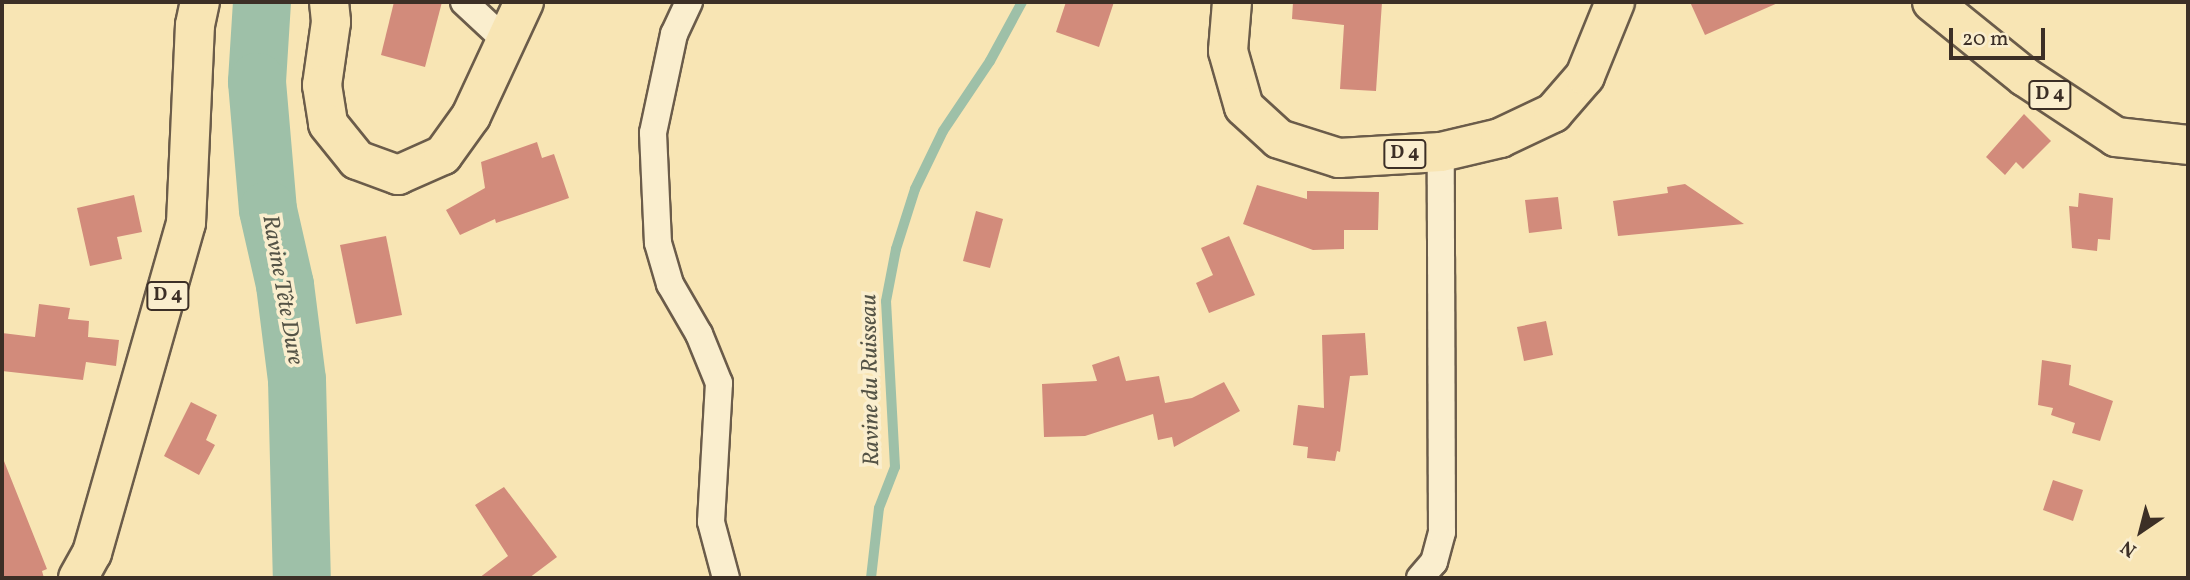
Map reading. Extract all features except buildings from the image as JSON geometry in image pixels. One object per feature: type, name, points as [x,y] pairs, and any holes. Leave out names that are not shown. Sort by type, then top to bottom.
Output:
[{"type":"main road","name":"D 4","points":[[78,578],[92,553],[186,223],[195,25],[201,2]]},
{"type":"main road","points":[[329,2],[331,22],[322,85],[328,124],[357,160],[398,175],[443,155],[471,116],[524,2]]},
{"type":"main road","name":"D 4","points":[[1232,2],[1228,51],[1244,107],[1279,139],[1339,158],[1441,152],[1500,138],[1553,113],[1586,76],[1615,2]]},
{"type":"main road","name":"D 4","points":[[1932,2],[2025,77],[2116,137],[2188,145]]},
{"type":"street","points":[[464,2],[506,42]]},
{"type":"street","points":[[689,2],[674,34],[653,133],[658,243],[670,284],[699,334],[719,383],[711,522],[726,578]]},
{"type":"street","points":[[1420,578],[1434,562],[1442,532],[1441,152]]},
{"type":"waterway","name":"Ravine Tête Dure","points":[[262,2],[257,82],[268,210],[285,285],[297,380],[302,578]]},
{"type":"waterway","name":"Ravine du Ruisseau","points":[[871,578],[879,508],[895,467],[886,301],[896,249],[915,189],[943,131],[990,61],[1022,2]]}]
